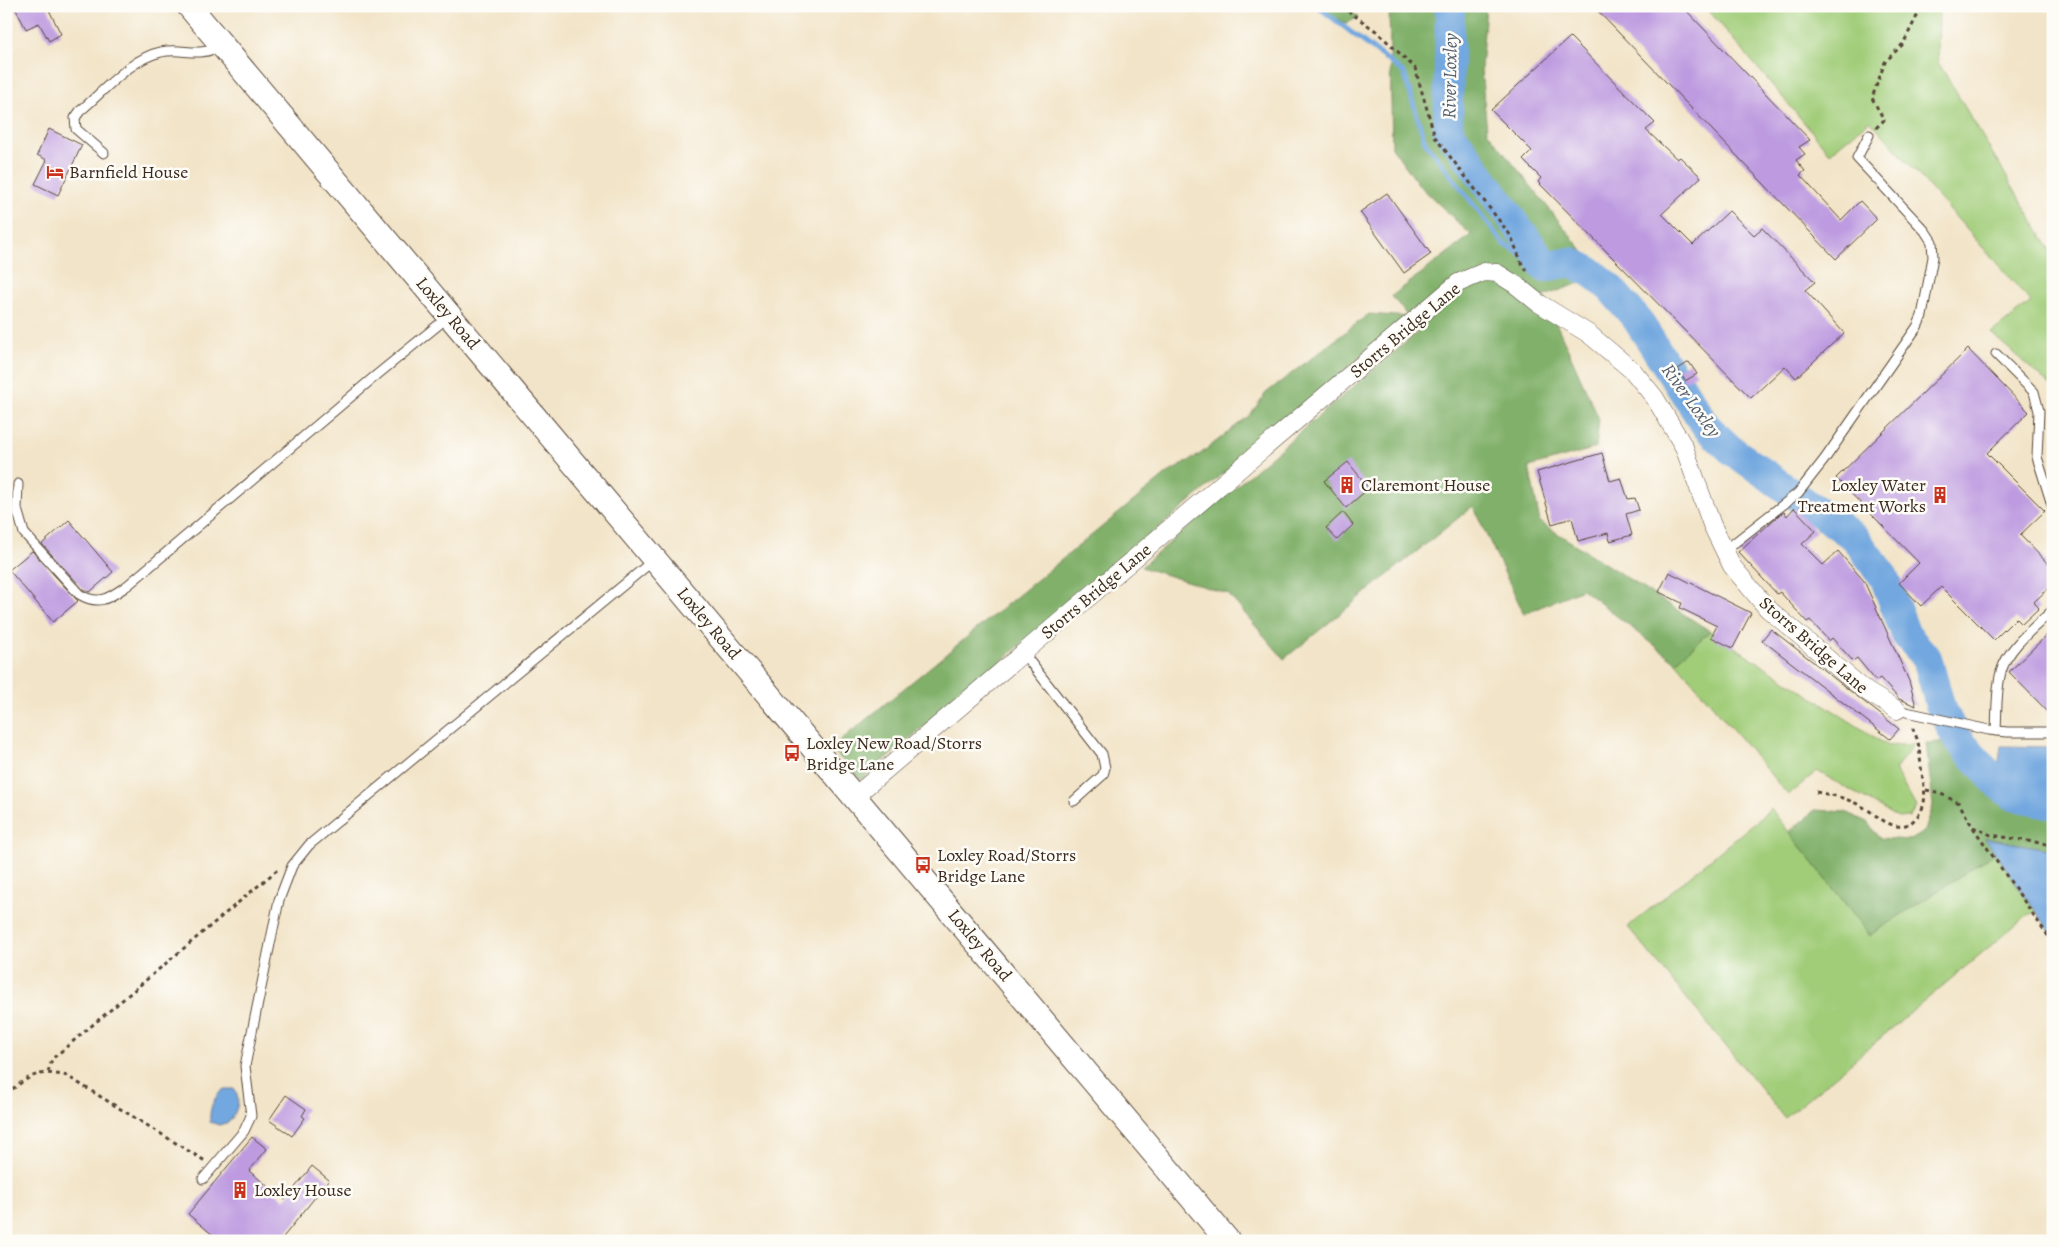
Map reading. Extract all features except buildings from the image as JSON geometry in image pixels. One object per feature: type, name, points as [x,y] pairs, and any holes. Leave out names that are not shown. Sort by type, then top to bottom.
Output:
[{"type":"main road","name":"Loxley Road","points":[[189,6],[1228,1241]]},
{"type":"street","name":"Storrs Bridge Lane","points":[[855,796],[1458,282],[1484,272],[1497,273],[1516,285],[1536,302],[1588,334],[1634,371],[1655,398],[1684,447],[1712,525],[1732,566],[1767,608],[1866,691],[1897,710]]},
{"type":"lane","points":[[104,152],[76,129],[75,118],[80,111],[133,65],[147,56],[163,51],[211,51],[222,44]]},
{"type":"lane","points":[[1724,551],[1784,506],[1811,479],[1917,327],[1922,316],[1933,257],[1932,242],[1925,231],[1857,158],[1869,135]]},
{"type":"lane","points":[[18,484],[17,509],[24,533],[79,594],[89,600],[103,600],[128,585],[365,384],[450,316]]},
{"type":"lane","points":[[1996,354],[2034,392],[2040,411],[2037,458],[2053,508]]},
{"type":"lane","points":[[204,1179],[244,1131],[251,1116],[245,1066],[279,900],[292,866],[309,845],[655,559]]},
{"type":"lane","points":[[1996,731],[2000,674],[2005,662],[2014,648],[2053,610]]},
{"type":"lane","points":[[1023,653],[1102,754],[1105,768],[1103,775],[1074,801]]},
{"type":"lane","points":[[1897,710],[1996,731],[2053,732]]},
{"type":"path","points":[[1342,6],[1376,31],[1415,68],[1435,137],[1510,236],[1522,264]]},
{"type":"path","points":[[1884,120],[1872,98],[1885,62],[1903,44],[1922,6]]},
{"type":"path","points":[[1816,792],[1842,796],[1897,826],[1910,824],[1919,815],[1924,804],[1926,790],[1921,766],[1921,749],[1912,726],[1897,710]]},
{"type":"path","points":[[1926,790],[1936,792],[1959,803],[1972,826],[2053,943]]},
{"type":"path","points":[[1972,826],[1991,835],[2053,845]]},
{"type":"path","points":[[48,1072],[52,1059],[277,870],[292,866]]},
{"type":"path","points":[[6,1094],[30,1076],[48,1072],[67,1076],[214,1167]]},
{"type":"green space","points":[[1315,6],[1346,6],[1358,17],[1346,24]]},
{"type":"green space","points":[[1389,6],[1486,6],[1481,69],[1487,131],[1602,275],[1544,296],[1599,419],[1596,448],[1529,467],[1540,522],[1710,631],[1676,662],[1582,589],[1524,614],[1473,506],[1284,659],[1228,594],[1141,567],[1418,332],[1392,296],[1471,235],[1419,185],[1392,147]]},
{"type":"green space","points":[[1705,6],[1939,6],[1938,62],[2053,255],[2053,388],[1991,333],[2031,302],[1870,120],[1830,153]]},
{"type":"green space","points":[[1369,314],[1408,317],[861,780],[831,748],[1168,473],[1199,455],[1250,415],[1266,393]]},
{"type":"green space","points":[[1710,631],[1888,746],[1914,744],[1895,770],[1916,807],[1909,817],[1898,818],[1817,771],[1788,795],[1676,662]]},
{"type":"green space","points":[[1954,741],[2003,799],[2053,807],[2053,850],[1986,838],[1995,853],[1870,935],[1789,832],[1815,810],[1845,812],[1867,822],[1879,838],[1910,840],[1925,831],[1933,805],[1926,743]]},
{"type":"green space","points":[[1771,809],[1870,935],[1995,853],[2036,912],[2026,916],[1785,1118],[1628,927]]},
{"type":"water","points":[[2001,746],[2053,747],[2053,794],[1997,776]]},
{"type":"water","points":[[1985,838],[2053,850],[2053,936]]},
{"type":"water","points":[[224,1089],[235,1089],[238,1102],[229,1122],[219,1125],[210,1122],[210,1112],[214,1100]]},
{"type":"waterway","points":[[1317,6],[1404,73],[1425,142],[1504,244],[1544,267]]},
{"type":"waterway","name":"River Loxley","points":[[1450,6],[1448,130],[1538,255],[1544,267],[1571,262],[1591,272],[1610,288],[1636,318],[1706,426],[1730,449],[1854,537],[1884,577],[1906,635],[1927,658],[1940,705],[1955,736],[1998,784],[2014,796],[2053,804]]},
{"type":"place","name":"Barnfield House","points":[[55,172]]},
{"type":"place","name":"Claremont House","points":[[1347,485]]},
{"type":"place","name":"Loxley Water Treatment Works","points":[[1940,495]]},
{"type":"place","name":"Loxley New Road/Storrs Bridge Lane","points":[[792,753]]},
{"type":"place","name":"Loxley Road/Storrs Bridge Lane","points":[[923,865]]},
{"type":"place","name":"Loxley House","points":[[240,1190]]}]
